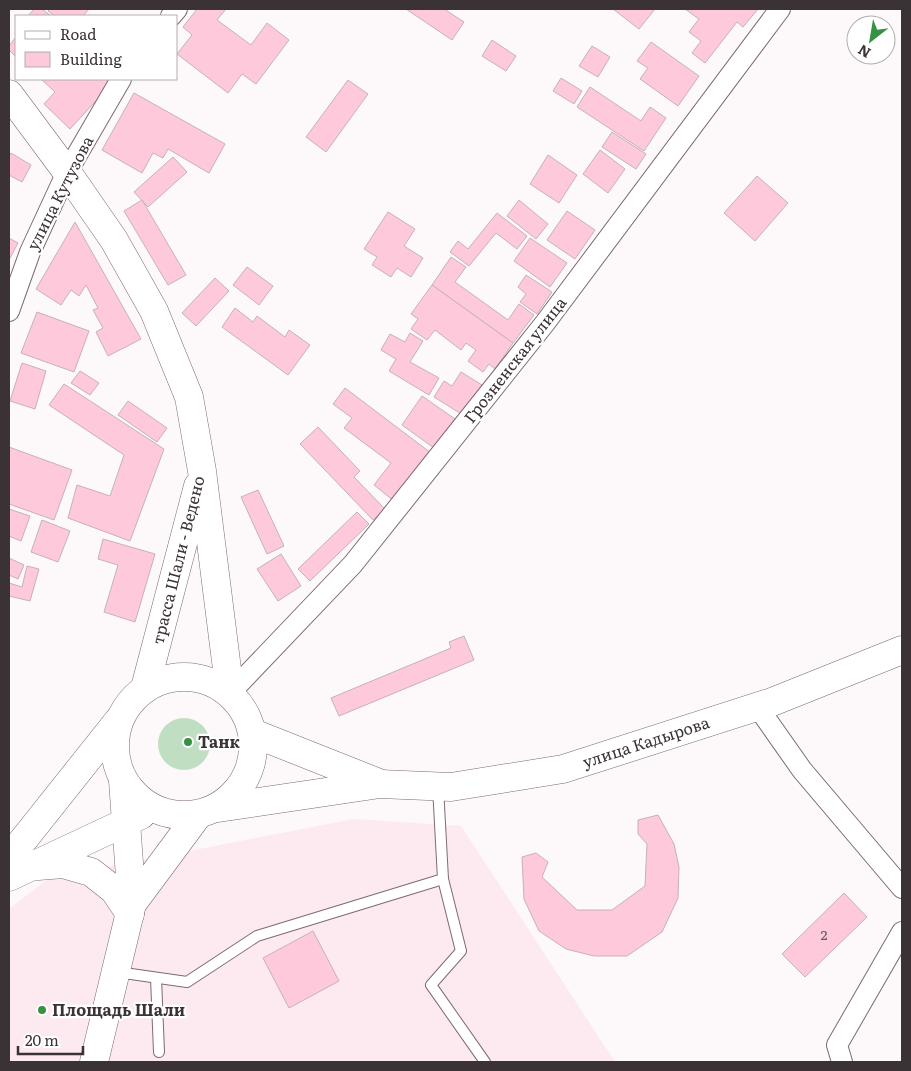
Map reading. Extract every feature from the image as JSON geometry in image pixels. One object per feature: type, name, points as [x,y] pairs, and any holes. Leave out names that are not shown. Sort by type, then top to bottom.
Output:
[{"type":"main road","name":"трасса Шали - Ведено","points":[[9,94],[67,172],[114,240],[154,311],[189,397],[202,470],[145,688]]},
{"type":"main road","points":[[202,470],[230,694]]},
{"type":"main road","name":"улица Кадырова","points":[[208,811],[380,784],[451,787],[563,770],[757,706],[902,650]]},
{"type":"main road","points":[[9,877],[130,702],[145,688],[166,678],[189,676],[211,682],[230,694],[245,713],[253,733],[254,755],[248,776],[236,794],[208,811],[131,909]]},
{"type":"main road","points":[[94,1062],[131,909],[123,781],[116,760],[114,740],[119,719]]},
{"type":"main road","name":"улица Кадырова","points":[[253,733],[380,784]]},
{"type":"main road","points":[[123,781],[137,798],[155,810],[176,816],[208,811]]},
{"type":"main road","points":[[21,862],[155,810]]},
{"type":"main road","points":[[21,862],[63,864],[91,872],[114,890],[131,909]]},
{"type":"street","name":"Грозненская улица","points":[[230,694],[359,556],[546,323],[780,9]]},
{"type":"street","name":"улица Кутузова","points":[[9,311],[30,252],[67,172],[120,80]]},
{"type":"street","points":[[757,706],[802,770],[902,888]]},
{"type":"street","points":[[842,1062],[837,1045],[902,932]]},
{"type":"lane","points":[[438,786],[443,879],[461,951],[431,985],[485,1062]]},
{"type":"lane","points":[[117,972],[187,982],[257,936],[443,879]]},
{"type":"lane","points":[[156,978],[159,1052]]},
{"type":"shaded area","points":[[354,819],[461,826],[615,1062],[9,1062],[9,909],[49,878]]},
{"type":"green space","points":[[184,718],[198,722],[206,730],[210,744],[206,758],[198,766],[184,770],[170,766],[162,758],[158,744],[162,730],[170,722]]},
{"type":"building","points":[[34,9],[42,9],[50,15],[29,15]]},
{"type":"building","points":[[50,9],[89,9],[84,15],[54,15],[48,11]]},
{"type":"building","points":[[197,9],[226,9],[217,20],[251,45],[267,23],[289,40],[256,84],[242,74],[228,93],[178,55],[192,35],[183,27]]},
{"type":"building","points":[[406,9],[444,9],[464,22],[452,40]]},
{"type":"building","points":[[613,9],[655,9],[639,29]]},
{"type":"building","points":[[685,9],[758,9],[743,27],[737,22],[705,63],[692,53],[701,41],[689,32],[699,19]]},
{"type":"building","points":[[15,38],[15,56],[9,50],[9,46]]},
{"type":"building","points":[[492,40],[516,56],[506,71],[482,56]]},
{"type":"building","points":[[651,42],[699,76],[678,106],[640,79],[648,68],[637,61]]},
{"type":"building","points":[[592,46],[610,57],[598,77],[579,66]]},
{"type":"building","points":[[561,78],[582,91],[574,104],[553,91]]},
{"type":"building","points":[[42,80],[115,80],[70,129],[44,104],[55,92]]},
{"type":"building","points":[[348,80],[368,94],[326,152],[306,137]]},
{"type":"building","points":[[590,87],[641,121],[650,107],[666,118],[644,151],[577,107]]},
{"type":"building","points":[[134,93],[225,144],[209,173],[168,149],[163,158],[153,153],[142,173],[102,150]]},
{"type":"building","points":[[612,132],[646,154],[636,169],[602,147]]},
{"type":"building","points":[[600,150],[625,169],[608,193],[583,174]]},
{"type":"building","points":[[11,153],[31,165],[22,182],[9,175],[9,157]]},
{"type":"building","points":[[548,155],[577,175],[559,203],[530,184]]},
{"type":"building","points":[[173,157],[187,172],[148,207],[134,192]]},
{"type":"building","points":[[757,176],[788,203],[755,241],[724,213]]},
{"type":"building","points":[[142,200],[186,275],[168,285],[124,211]]},
{"type":"building","points":[[519,200],[548,224],[536,239],[507,216]]},
{"type":"building","points":[[567,211],[595,230],[575,259],[547,240]]},
{"type":"building","points":[[388,212],[415,229],[404,246],[423,258],[411,277],[397,268],[391,277],[372,265],[377,257],[364,249]]},
{"type":"building","points":[[497,213],[527,236],[517,249],[496,233],[469,266],[450,252],[458,241],[468,249]]},
{"type":"building","points":[[75,222],[141,339],[108,356],[96,332],[103,328],[93,310],[98,308],[86,285],[79,296],[71,290],[61,305],[36,289]]},
{"type":"building","points":[[9,238],[18,243],[9,260]]},
{"type":"building","points":[[530,238],[567,263],[550,287],[514,261]]},
{"type":"building","points":[[451,257],[466,267],[455,282],[508,320],[519,304],[534,315],[513,343],[432,285]]},
{"type":"building","points":[[247,267],[273,286],[259,305],[233,285]]},
{"type":"building","points":[[526,275],[552,292],[537,314],[520,302],[526,294],[518,287]]},
{"type":"building","points":[[215,278],[229,291],[196,326],[182,313]]},
{"type":"building","points":[[432,285],[513,343],[495,369],[489,364],[483,372],[468,361],[476,350],[466,343],[461,350],[435,330],[427,340],[411,329],[418,319],[411,314]]},
{"type":"building","points":[[235,308],[253,322],[257,316],[285,337],[289,330],[310,345],[288,375],[222,327]]},
{"type":"building","points":[[37,312],[89,331],[74,372],[21,353]]},
{"type":"building","points":[[410,333],[423,341],[410,362],[439,378],[429,395],[389,371],[396,359],[381,350],[390,334],[405,342]]},
{"type":"building","points":[[22,363],[46,371],[35,409],[10,401]]},
{"type":"building","points":[[80,371],[99,383],[90,395],[71,383]]},
{"type":"building","points":[[461,372],[482,385],[463,415],[434,397],[444,381],[452,386]]},
{"type":"building","points":[[64,384],[164,449],[130,541],[68,518],[77,485],[110,496],[124,455],[49,405]]},
{"type":"building","points":[[345,388],[431,453],[394,501],[374,485],[391,463],[344,428],[352,418],[333,404]]},
{"type":"building","points":[[422,396],[455,419],[434,448],[402,425]]},
{"type":"building","points":[[128,401],[167,428],[157,442],[118,415]]},
{"type":"building","points":[[318,427],[360,471],[354,477],[385,509],[373,520],[300,444]]},
{"type":"building","points":[[9,447],[72,470],[54,520],[9,504]]},
{"type":"building","points":[[258,490],[284,546],[267,554],[241,497]]},
{"type":"building","points":[[9,509],[30,516],[21,541],[9,536]]},
{"type":"building","points":[[357,512],[369,524],[310,581],[298,569]]},
{"type":"building","points":[[42,520],[70,531],[58,562],[31,552]]},
{"type":"building","points":[[103,539],[155,554],[135,622],[104,612],[118,565],[98,559]]},
{"type":"building","points":[[281,554],[301,586],[278,601],[257,569]]},
{"type":"building","points":[[9,558],[24,565],[18,579],[9,575]]},
{"type":"building","points":[[27,566],[39,569],[30,601],[9,596],[9,583],[22,587]]},
{"type":"building","points":[[464,636],[474,660],[339,716],[331,698],[451,648],[449,642]]},
{"type":"building","points":[[658,815],[674,844],[679,867],[678,898],[662,932],[627,956],[594,956],[566,949],[539,931],[524,899],[522,857],[536,853],[548,862],[542,877],[577,910],[612,910],[645,886],[647,844],[638,834],[638,820]]},
{"type":"building","points":[[844,893],[867,917],[805,977],[782,954]]},
{"type":"building","points":[[313,931],[339,981],[289,1008],[263,958]]},
{"type":"place","name":"Танк","points":[[188,742]]},
{"type":"place","name":"Площадь Шали","points":[[42,1010]]}]
